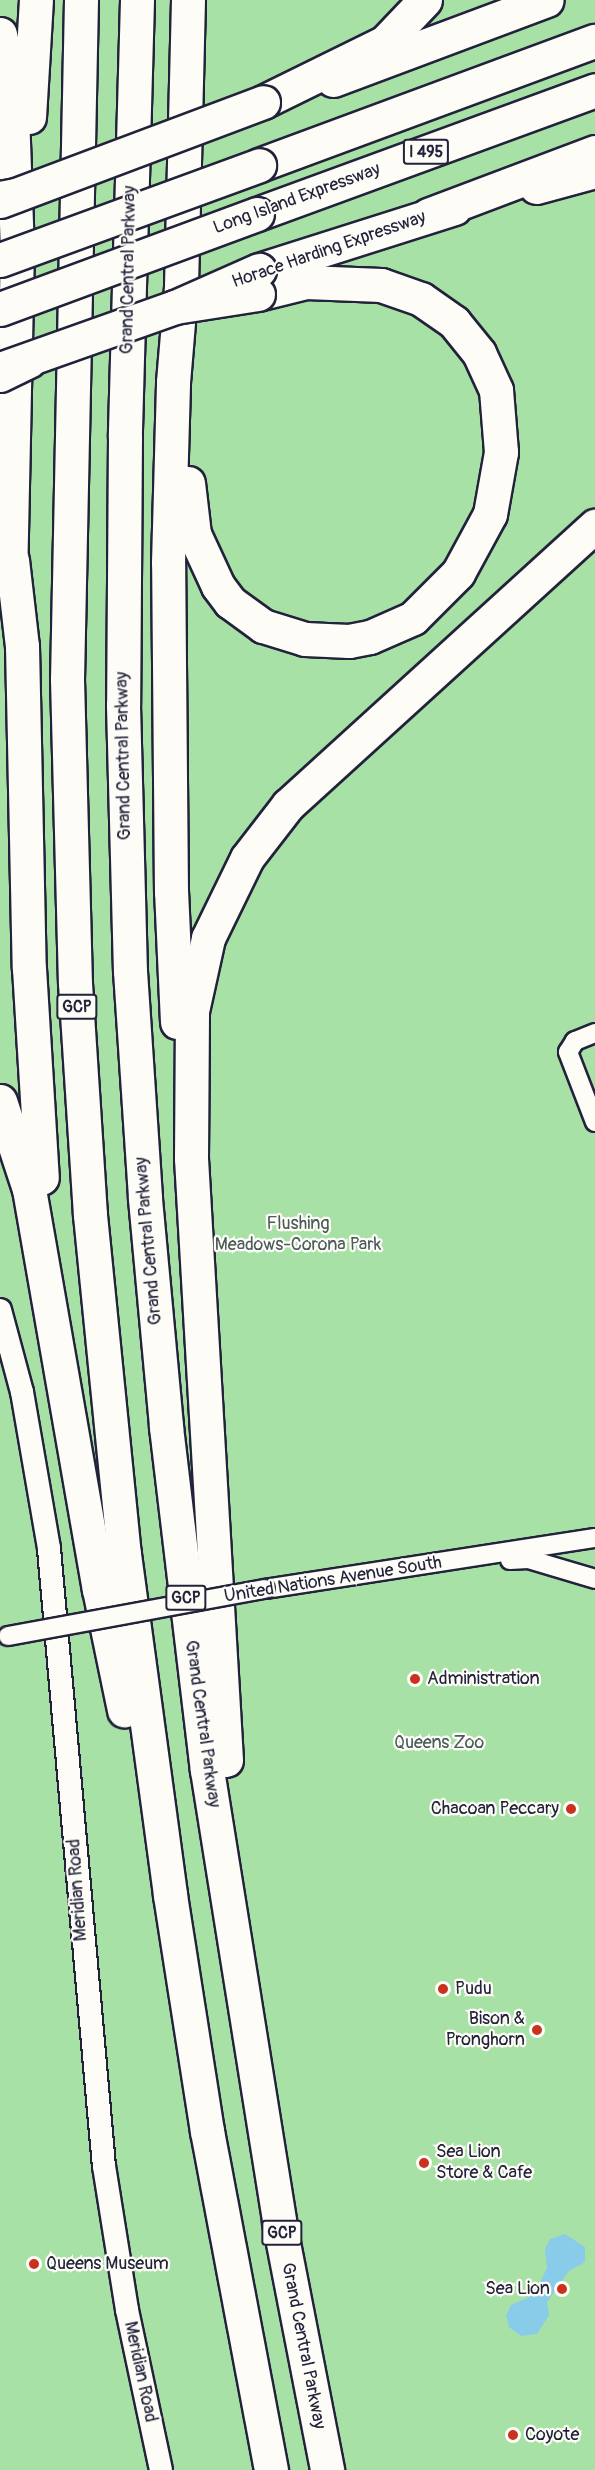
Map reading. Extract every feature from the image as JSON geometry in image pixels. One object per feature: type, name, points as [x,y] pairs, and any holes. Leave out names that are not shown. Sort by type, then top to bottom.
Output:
[{"type":"main road","points":[[8,254],[27,161],[36,0]]},
{"type":"main road","name":"GCP","points":[[81,0],[67,573],[75,983],[91,1226],[113,1453],[187,2008],[271,2470]]},
{"type":"main road","name":"Grand Central Parkway","points":[[137,0],[123,562],[130,981],[145,1199],[168,1449],[207,1770],[241,1996],[327,2470]]},
{"type":"main road","points":[[188,0],[187,100],[172,382],[168,708],[174,964],[191,1158],[241,1996]]},
{"type":"main road","points":[[187,100],[199,0]]},
{"type":"main road","points":[[263,102],[385,42],[425,0]]},
{"type":"main road","points":[[5,198],[263,102],[359,71],[548,0]]},
{"type":"main road","points":[[0,34],[11,87],[8,254],[12,560],[22,646],[34,1086],[53,1311]]},
{"type":"main road","name":"I 495","points":[[8,254],[259,165],[595,41]]},
{"type":"main road","name":"Long Island Expressway","points":[[0,309],[595,90]]},
{"type":"main road","points":[[428,215],[595,152]]},
{"type":"main road","name":"Horace Harding Expressway","points":[[259,282],[428,215],[595,171]]},
{"type":"main road","points":[[0,375],[15,365],[178,296],[259,282],[286,285],[331,281],[402,290],[438,309],[454,322],[479,353],[496,390],[500,471],[482,532],[458,573],[429,606],[413,618],[370,637],[326,642],[282,633],[263,626],[231,602],[207,569],[194,534],[188,495],[191,386],[178,296]]},
{"type":"main road","points":[[191,1158],[191,1031],[195,988],[217,916],[247,858],[288,806],[320,773],[595,526]]},
{"type":"main road","points":[[0,689],[12,560]]},
{"type":"main road","points":[[0,1101],[24,1166],[53,1311],[99,1589],[187,2008]]},
{"type":"street","points":[[595,1033],[575,1041],[568,1052],[595,1122]]},
{"type":"street","name":"Meridian Road","points":[[0,1310],[22,1392],[49,1549],[102,2155],[128,2319],[161,2470]]},
{"type":"street","name":"United Nations Avenue South","points":[[4,1636],[265,1589],[421,1567],[595,1538]]},
{"type":"street","points":[[421,1567],[528,1559],[595,1579]]},
{"type":"green space","name":"Flushing Meadows-Corona Park","points":[[0,0],[595,0],[595,2470],[0,2470]]},
{"type":"water","points":[[565,2234],[585,2247],[585,2262],[569,2271],[547,2302],[549,2315],[537,2334],[521,2336],[509,2327],[506,2316],[511,2305],[534,2295],[547,2268],[545,2249],[550,2239]]},
{"type":"place","name":"Administration","points":[[415,1679]]},
{"type":"place","name":"Chacoan Peccary","points":[[571,1809]]},
{"type":"place","name":"Pudu","points":[[443,1989]]},
{"type":"place","name":"Bison & Pronghorn","points":[[537,2030]]},
{"type":"place","name":"Sea Lion Store & Cafe","points":[[424,2163]]},
{"type":"place","name":"Queens Museum","points":[[34,2264]]},
{"type":"place","name":"Sea Lion","points":[[562,2289]]},
{"type":"place","name":"Coyote","points":[[513,2435]]},
{"type":"park label","name":"Queens Zoo","points":[[439,1743]]}]
